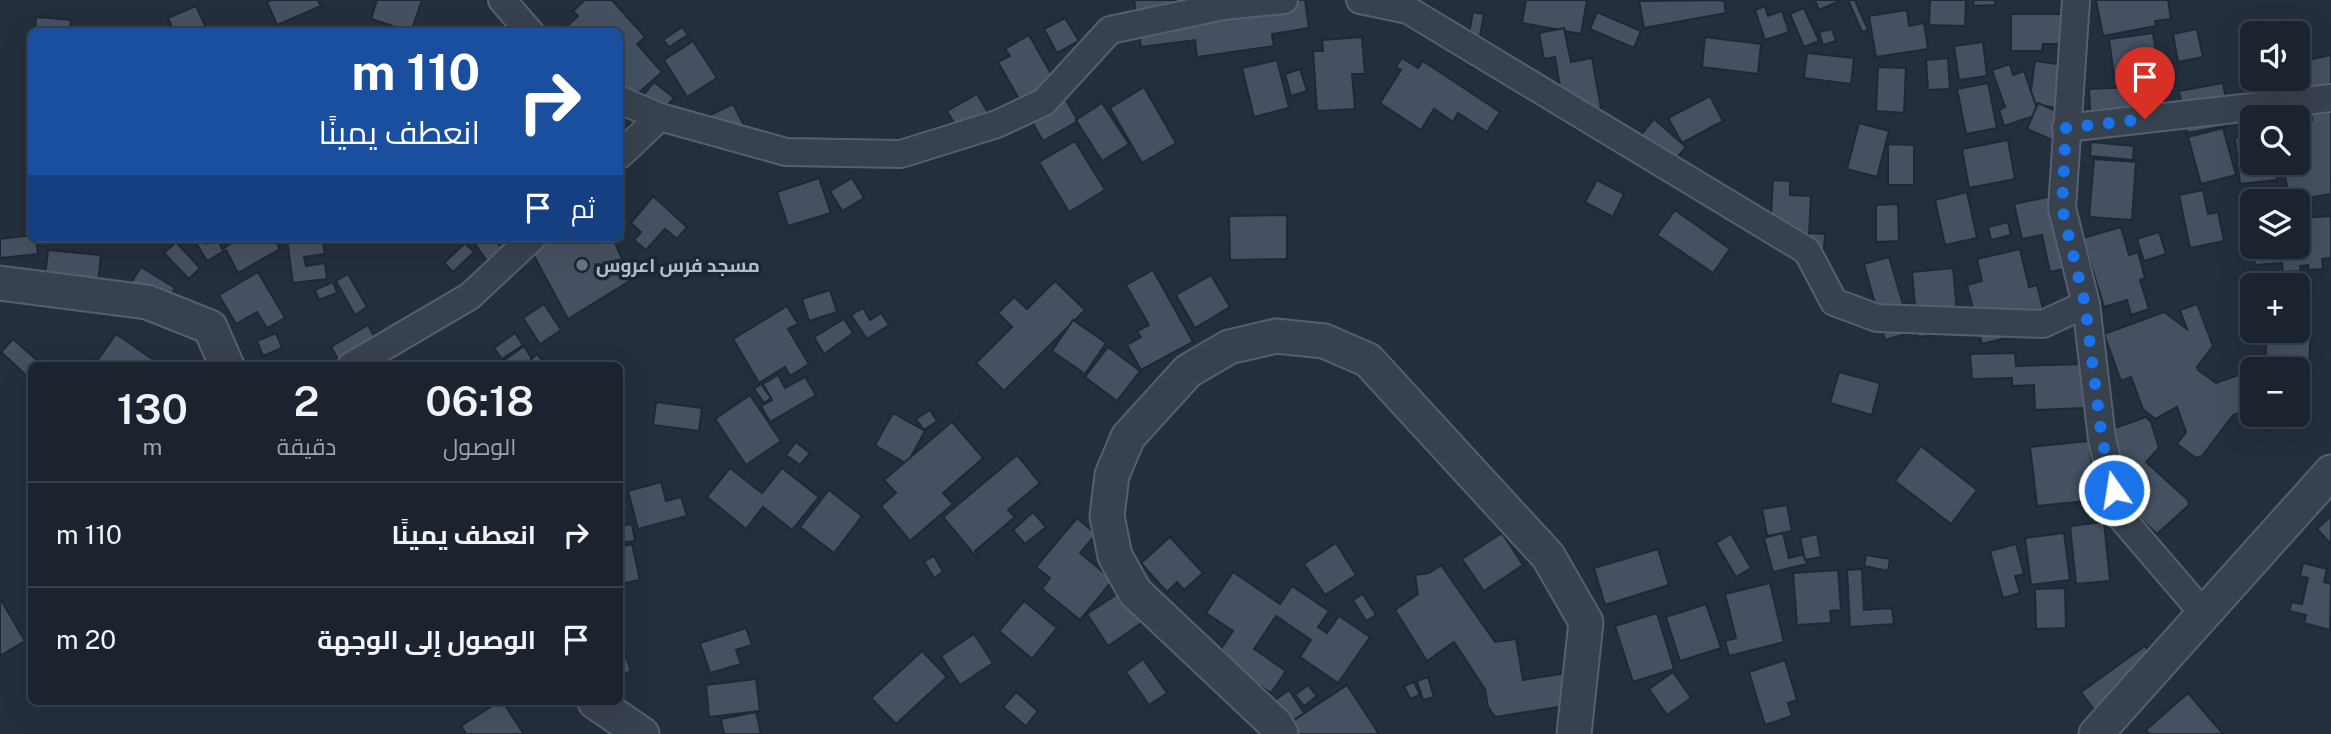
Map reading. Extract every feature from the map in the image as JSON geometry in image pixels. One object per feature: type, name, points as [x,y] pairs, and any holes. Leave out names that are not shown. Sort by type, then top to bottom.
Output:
[{"type":"street","points":[[502,0],[526,28]]},
{"type":"street","points":[[623,101],[660,117],[786,152],[901,154],[997,124],[1044,102],[1110,30],[1223,6],[1284,0]]},
{"type":"street","points":[[1360,0],[1408,10],[1807,251],[1835,302],[1877,318],[2043,324],[2085,304]]},
{"type":"street","points":[[2076,0],[2062,208],[2085,304],[2102,439],[2120,516],[2204,614]]},
{"type":"street","points":[[2066,128],[2331,98]]},
{"type":"street","points":[[623,152],[660,117]]},
{"type":"street","points":[[358,362],[470,296],[528,242]]},
{"type":"street","points":[[0,284],[147,302],[210,327],[225,362]]},
{"type":"street","points":[[1281,734],[1276,725],[1135,592],[1115,556],[1107,516],[1112,475],[1128,437],[1188,371],[1229,347],[1276,336],[1324,341],[1368,360],[1548,556],[1586,622],[1574,734]]},
{"type":"street","points":[[2096,734],[2331,472]]},
{"type":"street","points":[[599,705],[642,734]]},
{"type":"building","points":[[318,0],[321,6],[277,25],[267,2]]},
{"type":"building","points":[[377,0],[422,0],[412,28],[399,28],[371,19]]},
{"type":"building","points":[[585,0],[612,0],[645,37],[637,44],[662,72],[624,106],[623,28],[565,28],[578,16],[573,11]]},
{"type":"building","points":[[1134,0],[1305,0],[1309,28],[1272,34],[1274,46],[1197,57],[1195,40],[1141,47]]},
{"type":"building","points":[[1526,0],[1587,0],[1581,34],[1522,23]]},
{"type":"building","points":[[1724,0],[1726,13],[1644,28],[1639,1]]},
{"type":"building","points":[[1815,0],[1842,0],[1819,10]]},
{"type":"building","points":[[1848,0],[1855,0],[1868,30],[1862,32]]},
{"type":"building","points":[[1930,0],[1966,0],[1965,26],[1929,25]]},
{"type":"building","points":[[1973,0],[1995,0],[1995,5],[1974,6]]},
{"type":"building","points":[[2096,0],[2168,0],[2171,19],[2155,21],[2156,26],[2103,36]]},
{"type":"building","points":[[196,6],[206,28],[172,28],[168,18]]},
{"type":"building","points":[[1765,6],[1768,16],[1782,11],[1789,32],[1765,40],[1755,10]]},
{"type":"building","points":[[1804,8],[1819,41],[1804,47],[1790,14]]},
{"type":"building","points":[[1907,10],[1909,26],[1924,23],[1928,49],[1876,57],[1869,16]]},
{"type":"building","points":[[1473,12],[1484,14],[1479,42],[1494,45],[1489,70],[1468,66],[1474,35],[1469,33]]},
{"type":"building","points":[[1597,12],[1641,31],[1634,48],[1590,29]]},
{"type":"building","points":[[2011,14],[2069,14],[2069,44],[2043,44],[2042,51],[2011,51]]},
{"type":"building","points":[[36,17],[71,20],[70,28],[35,28]]},
{"type":"building","points":[[1065,18],[1079,41],[1057,53],[1044,29]]},
{"type":"building","points":[[682,27],[688,35],[669,47],[663,40]]},
{"type":"building","points":[[1564,28],[1571,62],[1592,58],[1601,108],[1582,112],[1563,104],[1555,57],[1544,59],[1539,33]]},
{"type":"building","points":[[1832,29],[1836,41],[1823,45],[1819,32]]},
{"type":"building","points":[[2197,29],[2203,57],[2178,62],[2173,34]]},
{"type":"building","points":[[2153,33],[2159,70],[2114,76],[2109,39]]},
{"type":"building","points":[[1029,35],[1078,121],[1043,141],[998,62],[1010,56],[1005,49]]},
{"type":"building","points":[[1362,37],[1365,74],[1352,74],[1355,109],[1317,111],[1313,51],[1323,51],[1322,40]]},
{"type":"building","points":[[1705,37],[1761,44],[1758,74],[1702,67]]},
{"type":"building","points":[[693,41],[717,78],[687,97],[664,60]]},
{"type":"building","points":[[1983,42],[1987,76],[1959,80],[1954,46]]},
{"type":"building","points":[[1807,53],[1854,58],[1851,84],[1804,78]]},
{"type":"building","points":[[2331,55],[2331,94],[2301,100],[2299,91],[2310,91],[2310,59]]},
{"type":"building","points":[[1402,58],[1418,68],[1423,61],[1500,112],[1487,132],[1458,113],[1453,122],[1434,109],[1421,130],[1380,103],[1401,70],[1396,67]]},
{"type":"building","points":[[1948,58],[1950,89],[1928,90],[1926,60]]},
{"type":"building","points":[[1277,60],[1289,108],[1254,117],[1242,68]]},
{"type":"building","points":[[2035,61],[2072,66],[2066,109],[2029,104]]},
{"type":"building","points":[[2010,64],[2013,75],[2024,71],[2039,114],[2004,126],[1999,110],[2005,107],[1992,70]]},
{"type":"building","points":[[1878,67],[1906,68],[1904,113],[1876,111]]},
{"type":"building","points":[[1300,69],[1307,91],[1291,96],[1285,74]]},
{"type":"building","points":[[654,82],[674,98],[659,115],[640,99]]},
{"type":"building","points":[[1988,83],[1997,128],[1966,134],[1957,89]]},
{"type":"building","points":[[2223,83],[2231,125],[2187,133],[2179,91]]},
{"type":"building","points":[[1144,87],[1176,143],[1142,163],[1110,108]]},
{"type":"building","points":[[2135,87],[2137,127],[2091,129],[2089,89]]},
{"type":"building","points":[[2256,91],[2290,91],[2293,101],[2259,105]]},
{"type":"building","points":[[977,94],[1000,133],[970,150],[947,111]]},
{"type":"building","points":[[1710,96],[1723,121],[1682,143],[1668,118]]},
{"type":"building","points":[[1102,103],[1129,144],[1102,161],[1076,120]]},
{"type":"building","points":[[2038,103],[2063,114],[2052,140],[2027,129]]},
{"type":"building","points":[[733,104],[744,125],[718,137],[708,116]]},
{"type":"building","points":[[2331,108],[2331,194],[2310,198],[2310,189],[2288,189],[2284,175],[2310,175],[2311,113]]},
{"type":"building","points":[[1654,119],[1686,147],[1661,177],[1629,149]]},
{"type":"building","points":[[1859,123],[1889,131],[1877,177],[1847,169]]},
{"type":"building","points":[[2223,128],[2236,175],[2201,184],[2188,137]]},
{"type":"building","points":[[2240,137],[2240,175],[2277,175],[2277,180],[2240,184],[2235,138]]},
{"type":"building","points":[[2008,140],[2015,179],[1969,188],[1962,149]]},
{"type":"building","points":[[1075,141],[1105,190],[1069,212],[1039,162]]},
{"type":"building","points":[[2091,142],[2134,146],[2133,160],[2090,156]]},
{"type":"building","points":[[1888,144],[1914,145],[1914,185],[1888,185]]},
{"type":"building","points":[[2094,159],[2136,162],[2132,220],[2089,217]]},
{"type":"building","points":[[819,178],[831,213],[788,226],[777,192]]},
{"type":"building","points":[[852,178],[864,198],[842,211],[830,191]]},
{"type":"building","points":[[1597,180],[1624,194],[1613,217],[1585,202]]},
{"type":"building","points":[[1773,180],[1790,181],[1790,195],[1811,196],[1809,235],[1770,233]]},
{"type":"building","points":[[2203,190],[2208,214],[2218,212],[2224,241],[2190,248],[2179,195]]},
{"type":"building","points":[[1967,192],[1977,238],[1945,245],[1935,200]]},
{"type":"building","points":[[653,196],[687,227],[677,239],[665,229],[646,250],[634,240],[641,232],[631,223]]},
{"type":"building","points":[[2052,196],[2069,268],[2050,272],[2042,235],[2022,239],[2014,204]]},
{"type":"building","points":[[1898,204],[1899,241],[1876,242],[1876,205]]},
{"type":"building","points":[[1675,210],[1730,249],[1713,273],[1657,235]]},
{"type":"building","points":[[1287,215],[1287,259],[1230,260],[1229,216]]},
{"type":"building","points":[[2331,216],[2331,258],[2322,259],[2323,269],[2309,270],[2308,265],[2300,266],[2301,271],[2283,272],[2282,263],[2255,265],[2254,259],[2310,259],[2310,217]]},
{"type":"building","points":[[2008,222],[2011,235],[1991,240],[1988,227]]},
{"type":"building","points":[[2121,227],[2129,255],[2138,252],[2145,278],[2140,280],[2149,309],[2131,315],[2127,300],[2104,307],[2083,238]]},
{"type":"building","points":[[2159,232],[2166,254],[2144,261],[2137,239]]},
{"type":"building","points":[[1809,233],[1825,234],[1823,264],[1807,263]]},
{"type":"building","points":[[28,236],[28,242],[36,242],[38,254],[0,258],[0,239]]},
{"type":"building","points":[[176,242],[200,268],[189,279],[164,253]]},
{"type":"building","points":[[195,242],[219,242],[222,249],[233,242],[276,242],[280,249],[238,273],[226,250],[207,261]]},
{"type":"building","points":[[287,242],[323,242],[325,254],[304,257],[306,266],[325,263],[327,279],[293,283]]},
{"type":"building","points":[[474,242],[497,242],[499,245],[514,242],[500,280]]},
{"type":"building","name":"مسجد فرس اعروس","points":[[543,242],[615,242],[631,280],[568,319],[531,250]]},
{"type":"building","points":[[465,243],[474,252],[453,272],[444,263]]},
{"type":"building","points":[[2020,249],[2029,287],[2037,285],[2048,328],[1982,344],[1967,285],[1982,281],[1977,259]]},
{"type":"building","points":[[48,250],[101,255],[97,291],[44,285]]},
{"type":"building","points":[[1889,257],[1903,304],[1908,303],[1916,331],[1885,340],[1864,264]]},
{"type":"building","points":[[141,267],[175,288],[162,310],[127,289]]},
{"type":"building","points":[[1953,268],[1959,333],[1918,337],[1912,272]]},
{"type":"building","points":[[1153,270],[1193,342],[1141,370],[1127,345],[1141,337],[1137,331],[1149,325],[1126,285]]},
{"type":"building","points":[[258,272],[285,318],[267,328],[257,312],[236,324],[219,295]]},
{"type":"building","points":[[348,274],[367,307],[355,315],[336,281]]},
{"type":"building","points":[[1211,275],[1230,307],[1195,328],[1176,295]]},
{"type":"building","points":[[1055,281],[1085,310],[1004,391],[976,363],[1012,327],[998,313],[1014,297],[1027,309]]},
{"type":"building","points":[[333,282],[337,293],[319,300],[315,290]]},
{"type":"building","points":[[830,290],[837,312],[809,321],[802,299]]},
{"type":"building","points":[[544,304],[561,330],[540,344],[523,318]]},
{"type":"building","points":[[2197,304],[2213,346],[2197,367],[2198,370],[2216,383],[2240,374],[2240,413],[2233,415],[2202,456],[2196,458],[2177,444],[2186,432],[2177,407],[2155,419],[2143,409],[2131,377],[2121,381],[2104,334],[2164,312],[2187,329],[2180,310]]},
{"type":"building","points":[[787,306],[798,324],[788,329],[809,364],[790,376],[785,367],[759,383],[733,339]]},
{"type":"building","points":[[863,308],[870,320],[881,313],[889,325],[867,339],[851,315]]},
{"type":"building","points":[[844,319],[853,333],[824,354],[814,337]]},
{"type":"building","points":[[1073,320],[1106,343],[1085,374],[1052,351]]},
{"type":"building","points":[[368,325],[389,361],[340,362],[331,347]]},
{"type":"building","points":[[2311,331],[2310,357],[2266,357],[2266,343],[2310,343]]},
{"type":"building","points":[[276,333],[282,348],[263,356],[257,341]]},
{"type":"building","points":[[515,333],[523,345],[502,359],[494,348]]},
{"type":"building","points":[[116,334],[157,362],[92,362],[94,358],[97,361]]},
{"type":"building","points":[[13,339],[39,362],[28,362],[27,376],[1,352]]},
{"type":"building","points":[[524,346],[532,359],[528,362],[502,362]]},
{"type":"building","points":[[1108,347],[1140,371],[1117,401],[1085,377]]},
{"type":"building","points":[[2015,353],[2016,366],[2084,364],[2086,408],[2035,410],[2034,385],[2012,386],[2012,378],[1972,379],[1970,354]]},
{"type":"building","points":[[537,354],[544,362],[528,362]]},
{"type":"building","points":[[1839,372],[1880,383],[1872,415],[1830,403]]},
{"type":"building","points":[[778,375],[785,388],[805,377],[816,395],[770,422],[761,406],[772,400],[763,384]]},
{"type":"building","points":[[761,384],[771,398],[764,403],[754,389]]},
{"type":"building","points":[[750,395],[781,441],[746,465],[715,419]]},
{"type":"building","points":[[656,402],[702,408],[699,431],[653,425]]},
{"type":"building","points":[[930,410],[937,421],[924,430],[916,419]]},
{"type":"building","points":[[893,413],[925,431],[907,464],[875,445]]},
{"type":"building","points":[[962,413],[953,423],[983,458],[943,493],[953,504],[910,541],[881,506],[896,493],[884,480]]},
{"type":"building","points":[[2146,417],[2151,422],[2159,448],[2146,462],[2188,500],[2189,505],[2157,534],[2134,512],[2106,431]]},
{"type":"building","points":[[2089,441],[2096,500],[2037,506],[2030,447]]},
{"type":"building","points":[[796,442],[810,453],[800,465],[786,455]]},
{"type":"building","points":[[1921,446],[1977,490],[1951,524],[1895,481]]},
{"type":"building","points":[[1017,455],[1040,483],[1008,510],[1015,517],[975,551],[979,557],[977,558],[943,517]]},
{"type":"building","points":[[730,468],[762,493],[782,468],[819,497],[792,530],[763,507],[746,529],[707,497]]},
{"type":"building","points":[[661,482],[666,501],[681,497],[687,516],[638,529],[628,491]]},
{"type":"building","points":[[829,490],[862,516],[834,553],[800,527]]},
{"type":"building","points":[[1787,505],[1792,531],[1767,536],[1762,509]]},
{"type":"building","points":[[1033,512],[1046,527],[1025,544],[1013,530]]},
{"type":"building","points":[[2331,516],[2331,544],[2317,529]]},
{"type":"building","points":[[1077,518],[1096,534],[1080,553],[1113,580],[1080,620],[1042,589],[1050,578],[1036,567]]},
{"type":"building","points":[[2104,522],[2110,581],[2076,584],[2070,526]]},
{"type":"building","points":[[632,524],[635,541],[623,543],[623,526]]},
{"type":"building","points":[[1502,533],[1523,565],[1484,591],[1462,559]]},
{"type":"building","points":[[1783,533],[1789,558],[1805,554],[1807,564],[1773,572],[1764,538]]},
{"type":"building","points":[[2064,533],[2070,580],[2031,585],[2025,538]]},
{"type":"building","points":[[1731,534],[1751,568],[1736,577],[1716,543]]},
{"type":"building","points":[[1817,534],[1821,557],[1805,560],[1800,538]]},
{"type":"building","points":[[1170,537],[1203,573],[1184,590],[1177,582],[1167,592],[1141,563]]},
{"type":"building","points":[[1336,543],[1356,575],[1325,595],[1304,564]]},
{"type":"building","points":[[632,544],[640,580],[623,583],[623,546]]},
{"type":"building","points":[[2016,544],[2024,574],[2015,576],[2020,593],[2003,598],[1990,551]]},
{"type":"building","points":[[1658,549],[1669,585],[1605,605],[1594,568]]},
{"type":"building","points":[[1866,555],[1890,559],[1888,571],[1864,566]]},
{"type":"building","points":[[934,556],[943,572],[934,578],[924,561]]},
{"type":"building","points":[[2303,563],[2327,569],[2324,582],[2331,584],[2330,630],[2304,623],[2306,615],[2289,611],[2292,602],[2302,604],[2308,578],[2300,576]]},
{"type":"building","points":[[1441,565],[1495,642],[1516,639],[1523,680],[1579,671],[1571,705],[1495,717],[1488,707],[1485,689],[1454,642],[1427,661],[1395,610],[1418,594],[1415,575],[1429,573]]},
{"type":"building","points":[[1862,569],[1864,610],[1892,608],[1894,624],[1850,627],[1847,570]]},
{"type":"building","points":[[1838,570],[1841,610],[1830,611],[1831,623],[1797,625],[1793,573]]},
{"type":"building","points":[[1233,572],[1280,604],[1292,586],[1329,611],[1318,627],[1327,633],[1339,616],[1370,637],[1338,683],[1300,657],[1311,640],[1276,616],[1254,649],[1286,671],[1271,693],[1216,656],[1233,631],[1206,613]]},
{"type":"building","points":[[1770,583],[1784,642],[1729,656],[1725,641],[1736,638],[1725,594]]},
{"type":"building","points":[[2065,588],[2066,628],[2036,629],[2035,589]]},
{"type":"building","points":[[1122,591],[1143,622],[1108,646],[1087,614]]},
{"type":"building","points":[[1363,594],[1376,615],[1366,621],[1353,600]]},
{"type":"building","points":[[0,601],[25,641],[0,656]]},
{"type":"building","points":[[1024,601],[1057,628],[1032,659],[999,631]]},
{"type":"building","points":[[1706,604],[1721,648],[1680,661],[1666,617]]},
{"type":"building","points":[[1657,613],[1674,669],[1633,682],[1615,626]]},
{"type":"building","points":[[746,628],[752,645],[736,650],[741,664],[710,673],[700,643]]},
{"type":"building","points":[[974,634],[993,663],[960,685],[941,656]]},
{"type":"building","points":[[2145,646],[2159,665],[2095,711],[2081,692]]},
{"type":"building","points":[[623,649],[631,671],[623,675]]},
{"type":"building","points":[[922,651],[947,677],[896,724],[871,698]]},
{"type":"building","points":[[1143,659],[1167,693],[1149,705],[1126,672]]},
{"type":"building","points":[[1785,660],[1797,700],[1788,703],[1792,716],[1765,725],[1749,672]]},
{"type":"building","points":[[1673,672],[1691,698],[1667,715],[1649,689]]},
{"type":"building","points":[[1428,677],[1434,697],[1423,700],[1417,681]]},
{"type":"building","points":[[756,679],[760,711],[709,717],[706,685]]},
{"type":"building","points":[[1414,682],[1420,695],[1410,699],[1404,686]]},
{"type":"building","points":[[1308,685],[1317,696],[1304,706],[1295,695]]},
{"type":"building","points":[[1347,685],[1379,734],[1299,734],[1291,722]]},
{"type":"building","points":[[1289,690],[1304,713],[1290,723],[1275,700]]},
{"type":"building","points":[[1016,692],[1038,711],[1026,726],[1003,707]]},
{"type":"building","points":[[2188,693],[2223,734],[2149,734],[2146,730]]},
{"type":"building","points":[[493,705],[505,705],[524,734],[466,734],[461,726]]},
{"type":"building","points":[[756,712],[761,734],[724,734],[721,719]]},
{"type":"place","name":"مسجد فرس اعروس","points":[[582,265]]},
{"type":"route","points":[[2114,490],[2102,439],[2085,304],[2062,208],[2066,128],[2145,119]]}]
